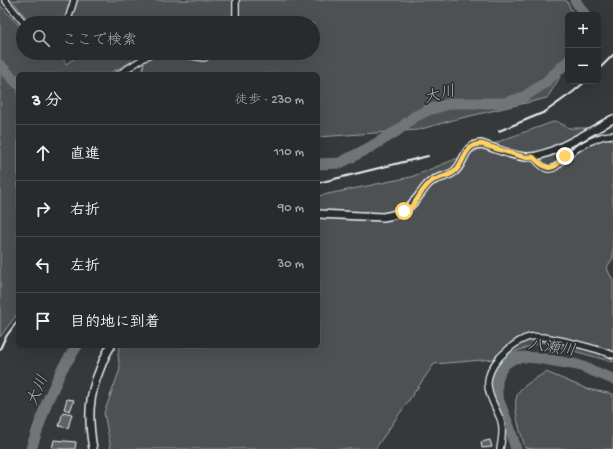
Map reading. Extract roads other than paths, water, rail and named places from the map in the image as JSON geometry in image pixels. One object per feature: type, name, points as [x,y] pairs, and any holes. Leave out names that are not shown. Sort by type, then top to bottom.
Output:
[{"type":"street","points":[[5,0],[18,16]]},
{"type":"street","points":[[69,16],[74,0]]},
{"type":"street","points":[[236,0],[236,16]]},
{"type":"street","points":[[122,72],[141,60]]},
{"type":"street","points":[[320,214],[383,217],[394,216],[412,206],[432,181],[453,173],[460,166],[467,150],[475,144],[481,144],[524,157],[533,157],[551,151],[613,119]]},
{"type":"street","points":[[533,157],[542,166],[548,169],[554,167],[576,149],[606,135],[613,135]]},
{"type":"street","points":[[500,449],[503,437],[500,418],[492,401],[488,385],[491,370],[503,354],[524,339],[538,337],[613,355]]},
{"type":"street","points":[[93,449],[90,430],[89,404],[93,384],[101,364],[110,348]]},
{"type":"waterway","name":"大川","points":[[575,0],[583,12]]},
{"type":"waterway","name":"大川","points":[[320,164],[340,163],[369,148],[397,131],[414,117],[428,110],[453,103],[504,103],[522,98],[545,83],[565,64]]},
{"type":"waterway","points":[[0,65],[16,82]]},
{"type":"waterway","name":"大川","points":[[31,449],[47,402],[62,369],[76,348]]},
{"type":"waterway","name":"八瀬川","points":[[516,449],[497,396],[497,381],[500,371],[506,363],[514,358],[538,358],[578,365],[613,379]]},
{"type":"railway","points":[[601,67],[613,55]]},
{"type":"railway","points":[[499,131],[545,112],[582,84]]},
{"type":"railway","points":[[320,183],[428,156]]},
{"type":"railway","points":[[0,349],[5,338],[16,323]]}]
